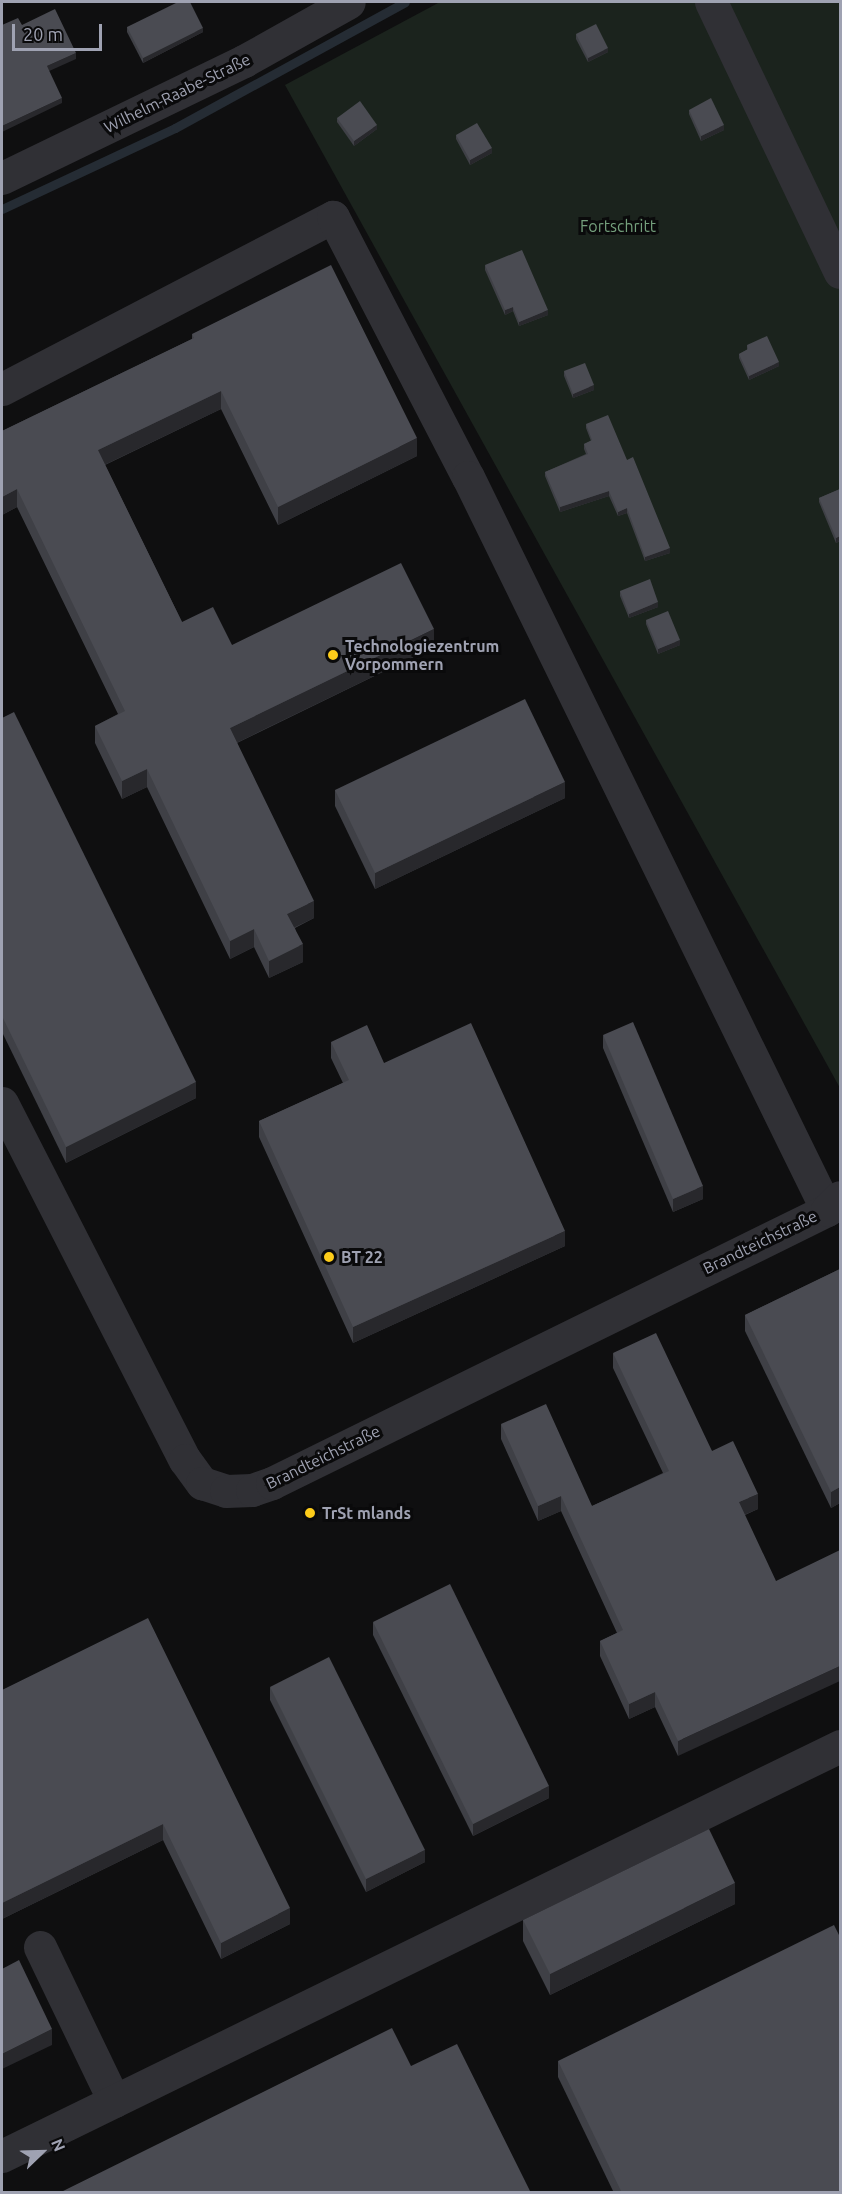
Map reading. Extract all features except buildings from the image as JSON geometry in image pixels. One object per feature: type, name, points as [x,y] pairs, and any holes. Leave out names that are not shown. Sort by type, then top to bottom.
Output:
[{"type":"street","name":"Wilhelm-Raabe-Straße","points":[[2,178],[244,61],[349,2]]},
{"type":"street","points":[[711,2],[840,272]]},
{"type":"street","points":[[2,390],[333,217],[468,477],[834,1204]]},
{"type":"street","name":"Brandteichstraße","points":[[2,1102],[184,1460],[202,1483],[226,1491],[252,1490],[272,1483],[834,1204]]},
{"type":"street","points":[[2,2156],[840,1746]]},
{"type":"street","points":[[40,1947],[114,2101]]},
{"type":"green space","name":"Fortschritt","points":[[440,2],[840,2],[840,1088],[285,85]]},
{"type":"waterway","points":[[2,209],[175,128],[405,2]]},
{"type":"place","name":"Technologiezentrum Vorpommern","points":[[333,655]]},
{"type":"place","name":"BT 22","points":[[329,1257]]},
{"type":"place","name":"TrSt mlands","points":[[310,1513]]}]
